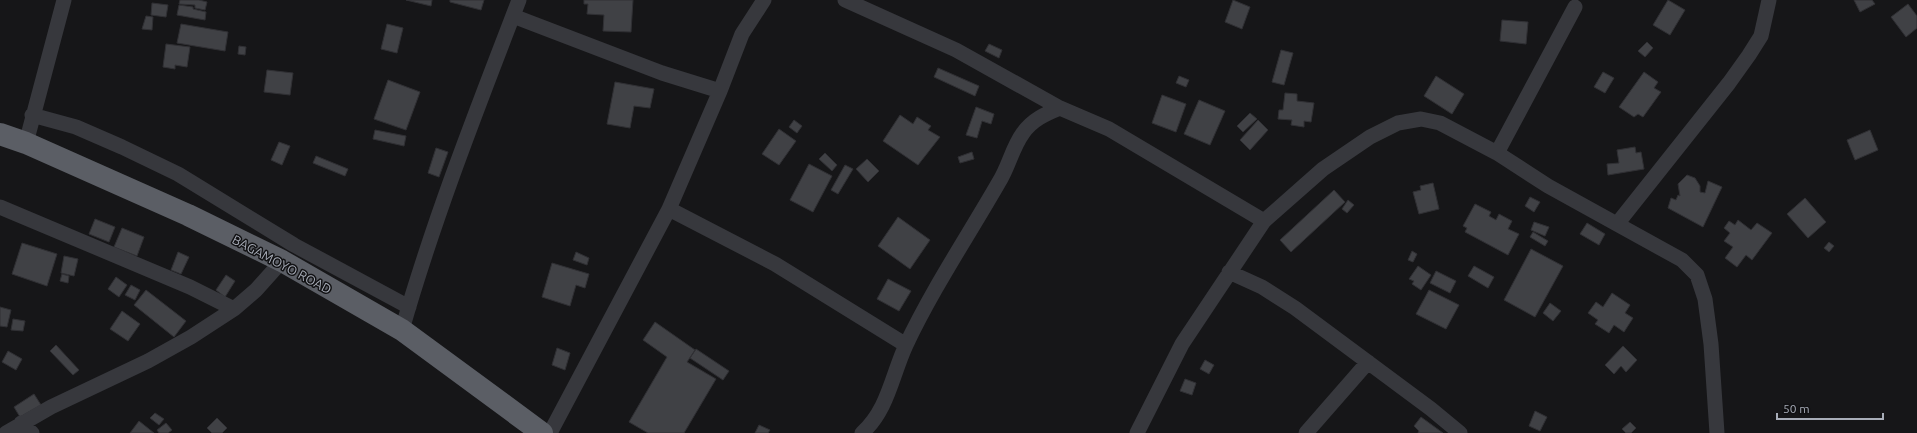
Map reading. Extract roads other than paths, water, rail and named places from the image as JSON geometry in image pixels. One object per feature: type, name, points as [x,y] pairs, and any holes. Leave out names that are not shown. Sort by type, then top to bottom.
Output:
[{"type":"highway","name":"BAGAMOYO ROAD","points":[[0,134],[26,143],[188,215],[282,261],[402,330],[542,433]]},
{"type":"street","points":[[26,143],[32,115],[64,0]]},
{"type":"street","points":[[402,330],[408,307],[455,174],[519,0]]},
{"type":"street","points":[[550,433],[669,209],[720,91],[742,34],[764,0]]},
{"type":"street","points":[[845,0],[956,50],[1060,108],[1115,133],[1264,220]]},
{"type":"street","points":[[1617,224],[1729,83],[1749,55],[1761,36],[1769,0]]},
{"type":"street","points":[[1497,153],[1574,7]]},
{"type":"street","points":[[513,16],[662,73],[720,91]]},
{"type":"street","points":[[862,433],[876,418],[882,407],[906,345],[954,256],[1000,180],[1023,132],[1040,116],[1060,108]]},
{"type":"street","points":[[32,115],[76,127],[178,174],[294,245],[408,307]]},
{"type":"street","points":[[1137,433],[1182,344],[1264,220],[1323,170],[1370,137],[1398,123],[1421,119],[1440,123],[1497,153],[1548,186],[1682,260],[1697,276],[1705,299],[1711,344],[1717,433]]},
{"type":"street","points":[[0,207],[190,287],[234,309]]},
{"type":"street","points":[[669,209],[775,264],[906,345]]},
{"type":"street","points":[[6,433],[27,428],[191,337],[234,309],[256,290],[282,261]]},
{"type":"street","points":[[1229,272],[1262,287],[1295,308],[1431,408],[1460,433]]},
{"type":"street","points":[[1306,433],[1368,362]]}]
